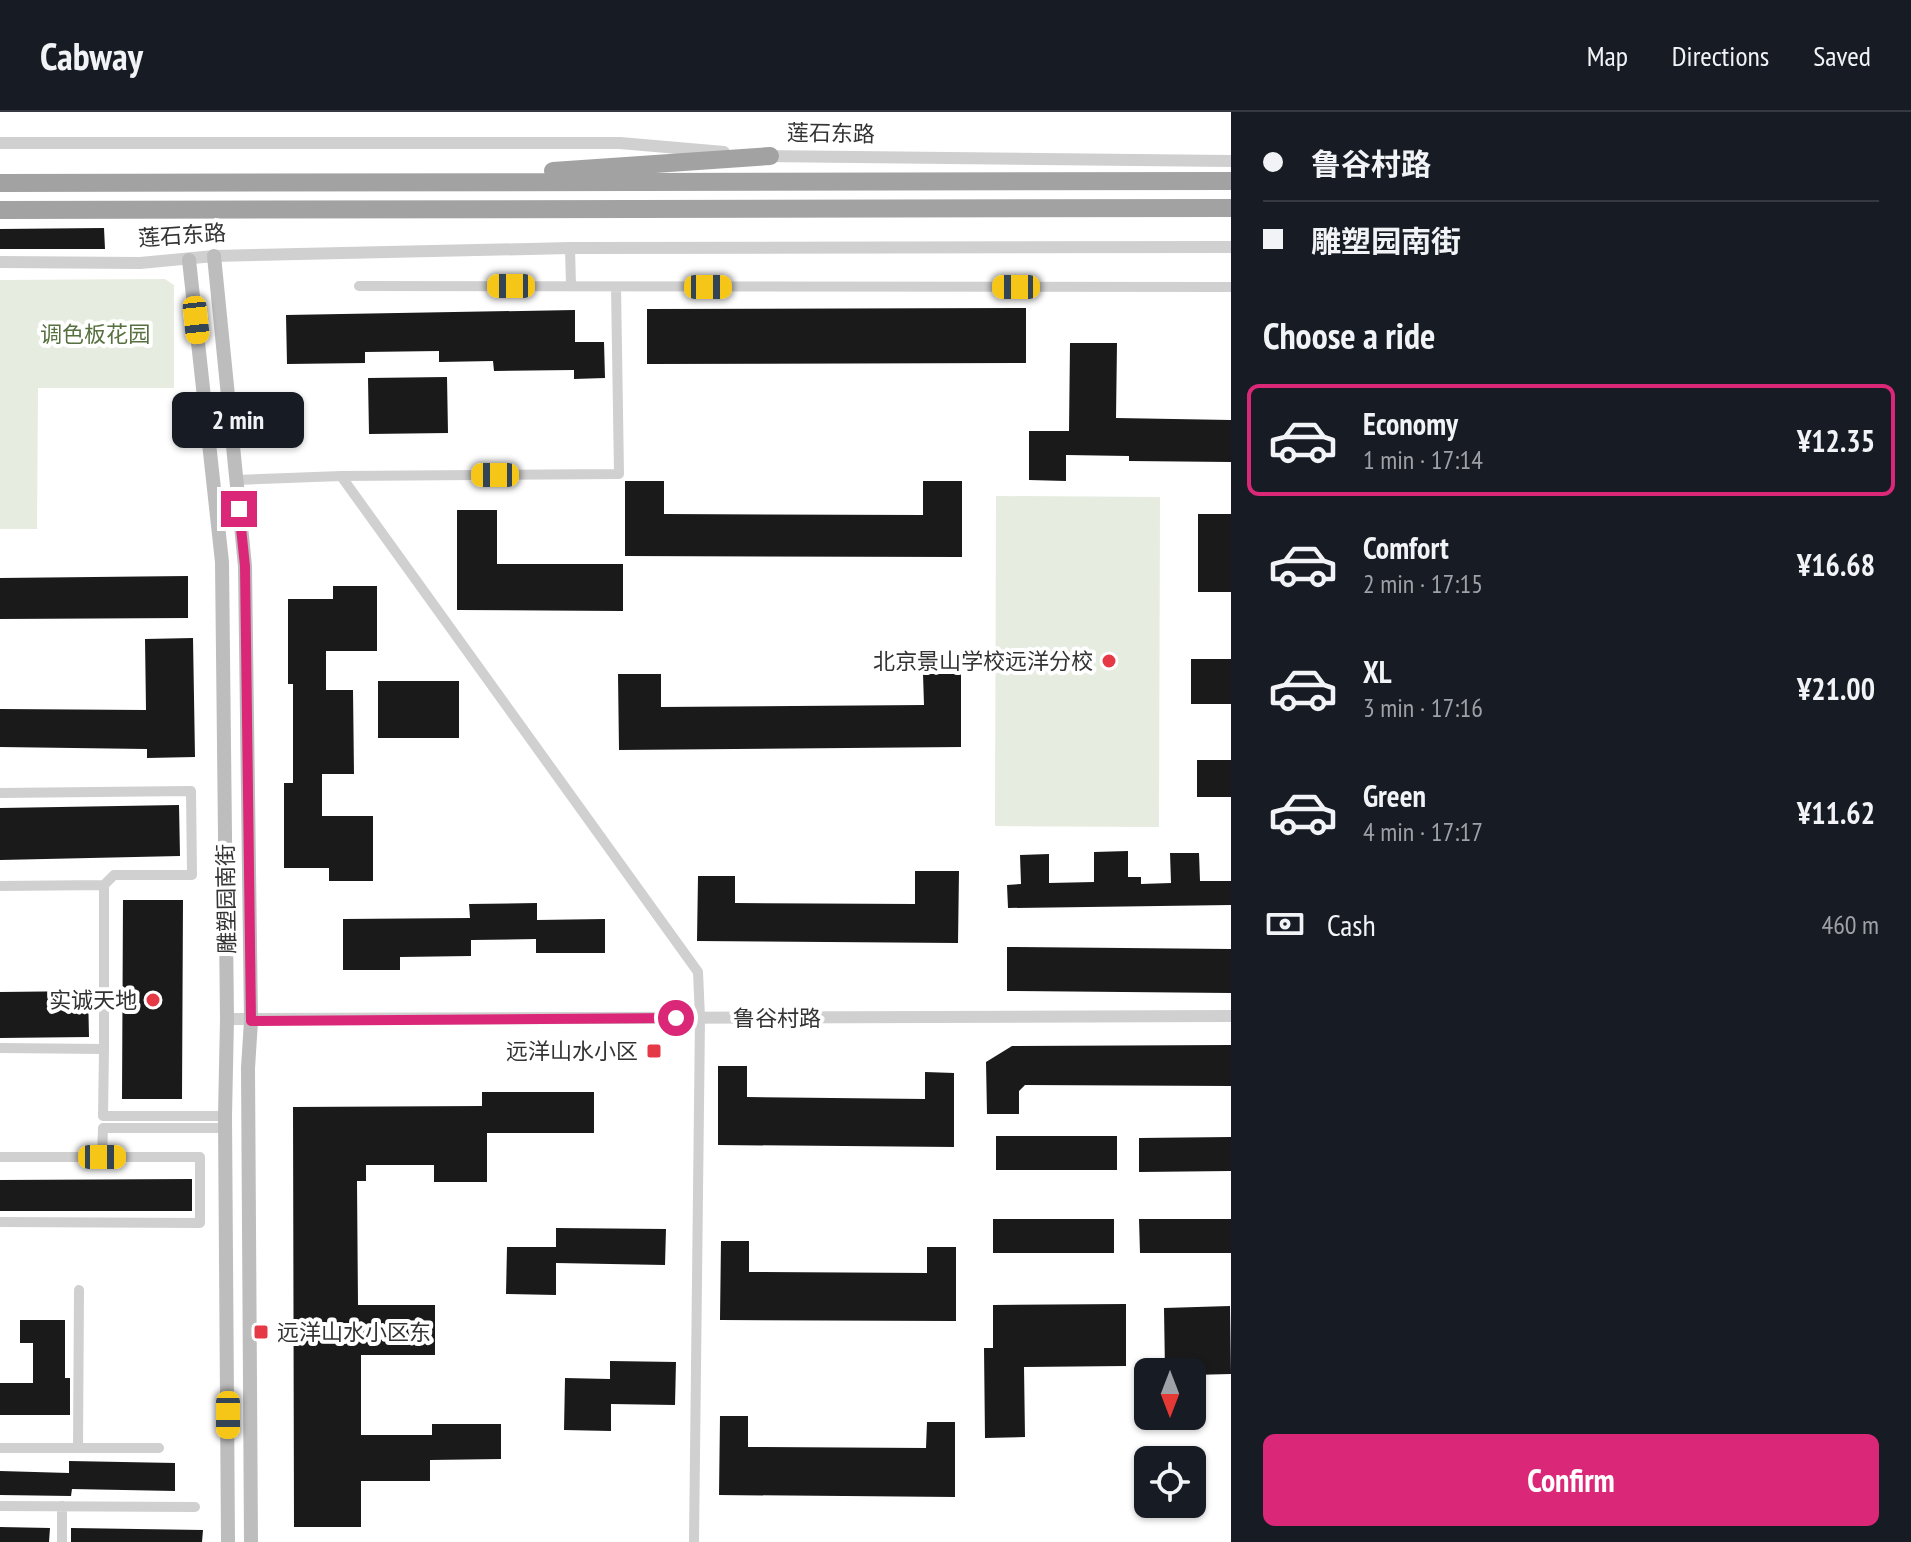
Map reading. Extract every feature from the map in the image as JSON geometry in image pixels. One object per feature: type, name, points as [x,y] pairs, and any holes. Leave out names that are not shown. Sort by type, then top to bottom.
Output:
[{"type":"highway","points":[[383,182],[770,156]]},
{"type":"highway","points":[[0,183],[1231,181]]},
{"type":"highway","name":"莲石东路","points":[[0,210],[1231,208]]},
{"type":"main road","name":"雕塑园南街","points":[[214,256],[245,566],[251,1021],[248,1068],[251,1542]]},
{"type":"main road","name":"雕塑园南街","points":[[189,260],[222,562],[228,1542]]},
{"type":"street","name":"莲石东路","points":[[0,143],[620,143],[770,156],[1231,161]]},
{"type":"street","name":"莲石东路","points":[[0,262],[140,263],[214,256],[570,248],[1231,247]]},
{"type":"street","points":[[570,248],[571,286]]},
{"type":"street","points":[[359,286],[1231,287]]},
{"type":"street","points":[[236,480],[619,474],[616,287]]},
{"type":"street","points":[[341,476],[698,972],[694,1542]]},
{"type":"street","points":[[0,793],[191,791],[192,875],[114,875],[104,885],[0,886]]},
{"type":"street","points":[[102,1157],[104,885]]},
{"type":"street","name":"鲁谷村路","points":[[227,1019],[1231,1016]]},
{"type":"street","points":[[0,1048],[104,1049]]},
{"type":"street","points":[[103,1116],[226,1122]]},
{"type":"street","points":[[103,1128],[226,1122]]},
{"type":"street","points":[[0,1157],[200,1157],[200,1223],[0,1222]]},
{"type":"street","points":[[78,1448],[79,1290]]},
{"type":"street","points":[[0,1448],[159,1448]]},
{"type":"street","points":[[0,1506],[195,1507]]},
{"type":"street","points":[[62,1506],[62,1542]]},
{"type":"green space","name":"调色板花园","points":[[165,279],[174,285],[174,388],[38,388],[37,529],[0,529],[0,280]]},
{"type":"green space","name":"北京景山学校远洋分校","points":[[996,496],[1160,497],[1159,827],[995,826]]},
{"type":"building","points":[[104,228],[105,249],[0,249],[0,229]]},
{"type":"building","points":[[1026,308],[1026,363],[647,364],[647,309]]},
{"type":"building","points":[[575,310],[575,342],[604,342],[605,378],[574,379],[574,370],[494,371],[493,361],[439,362],[439,351],[365,352],[365,363],[287,364],[286,315]]},
{"type":"building","points":[[1070,343],[1117,343],[1116,418],[1231,420],[1231,462],[1129,461],[1129,456],[1066,455],[1066,481],[1029,480],[1029,431],[1069,431]]},
{"type":"building","points":[[447,377],[448,433],[369,434],[368,378]]},
{"type":"building","points":[[625,481],[664,481],[664,514],[923,515],[923,481],[962,481],[962,557],[625,556]]},
{"type":"building","points":[[457,510],[497,510],[497,564],[623,564],[623,611],[457,610]]},
{"type":"building","points":[[1198,514],[1231,514],[1231,592],[1198,592]]},
{"type":"building","points":[[188,576],[188,618],[0,619],[0,578]]},
{"type":"building","points":[[333,586],[377,586],[377,651],[326,651],[326,690],[353,690],[354,774],[322,774],[322,816],[373,816],[373,881],[329,881],[329,868],[284,868],[284,783],[293,783],[293,684],[288,684],[288,599],[333,599]]},
{"type":"building","points":[[193,638],[195,757],[147,758],[147,749],[0,747],[0,709],[146,710],[145,639]]},
{"type":"building","points":[[1191,659],[1231,659],[1231,704],[1191,704]]},
{"type":"building","points":[[618,674],[661,674],[661,707],[924,705],[923,674],[961,674],[961,747],[619,750]]},
{"type":"building","points":[[378,681],[459,681],[459,738],[378,738]]},
{"type":"building","points":[[1197,760],[1231,760],[1231,797],[1197,797]]},
{"type":"building","points":[[179,805],[180,856],[0,860],[0,808]]},
{"type":"building","points":[[1128,851],[1128,877],[1141,877],[1141,884],[1171,883],[1170,853],[1199,853],[1200,881],[1231,881],[1231,905],[1008,908],[1007,885],[1021,884],[1020,855],[1049,854],[1049,883],[1094,882],[1094,852]]},
{"type":"building","points":[[915,871],[959,871],[958,943],[697,941],[698,876],[735,876],[735,903],[915,904]]},
{"type":"building","name":"实诚天地","points":[[123,900],[183,900],[182,1099],[122,1099]]},
{"type":"building","points":[[537,903],[537,920],[605,919],[605,953],[536,953],[536,939],[471,940],[471,956],[400,957],[400,970],[343,970],[343,919],[470,918],[469,904]]},
{"type":"building","points":[[1007,947],[1231,949],[1231,993],[1007,991]]},
{"type":"building","points":[[88,991],[89,1037],[0,1038],[0,992]]},
{"type":"building","points":[[1231,1045],[1231,1086],[1025,1085],[1019,1091],[1019,1114],[987,1114],[986,1062],[1012,1046]]},
{"type":"building","points":[[718,1066],[747,1066],[747,1097],[925,1099],[925,1072],[954,1073],[954,1147],[718,1145]]},
{"type":"building","points":[[482,1092],[594,1092],[594,1133],[487,1133],[487,1182],[434,1182],[434,1165],[366,1165],[366,1181],[357,1181],[358,1305],[435,1305],[435,1355],[361,1355],[361,1435],[432,1435],[432,1424],[501,1424],[501,1459],[430,1460],[430,1481],[361,1481],[361,1527],[294,1527],[293,1107],[482,1106]]},
{"type":"building","points":[[996,1136],[1117,1136],[1117,1170],[996,1170]]},
{"type":"building","points":[[1231,1137],[1231,1171],[1139,1172],[1139,1138]]},
{"type":"building","points":[[192,1179],[192,1211],[0,1211],[0,1180]]},
{"type":"building","points":[[993,1219],[1114,1219],[1114,1253],[993,1253]]},
{"type":"building","points":[[1139,1219],[1231,1219],[1231,1253],[1140,1253]]},
{"type":"building","points":[[556,1228],[666,1229],[665,1265],[556,1263],[556,1295],[506,1294],[507,1247],[556,1247]]},
{"type":"building","points":[[721,1241],[749,1241],[749,1272],[927,1273],[927,1247],[956,1247],[956,1321],[720,1320]]},
{"type":"building","points":[[1126,1304],[1126,1366],[1024,1367],[1025,1437],[985,1438],[984,1348],[993,1348],[993,1305]]},
{"type":"building","points":[[1230,1306],[1231,1374],[1206,1375],[1206,1358],[1165,1358],[1164,1308]]},
{"type":"building","points":[[20,1320],[65,1320],[65,1378],[70,1378],[70,1415],[0,1415],[0,1383],[33,1383],[33,1343],[20,1343]]},
{"type":"building","points":[[610,1361],[676,1362],[675,1405],[611,1404],[611,1431],[564,1430],[565,1378],[610,1379]]},
{"type":"building","points":[[720,1416],[748,1416],[748,1447],[926,1448],[927,1422],[955,1422],[955,1497],[719,1495]]},
{"type":"building","points":[[69,1461],[175,1463],[175,1491],[72,1489],[71,1496],[0,1495],[0,1471],[69,1473]]},
{"type":"building","points":[[0,1527],[50,1528],[49,1542],[0,1542]]},
{"type":"building","points":[[71,1528],[203,1530],[202,1542],[71,1542]]},
{"type":"place","name":"北京景山学校远洋分校","points":[[1109,661]]},
{"type":"place","name":"实诚天地","points":[[153,1000]]},
{"type":"place","name":"远洋山水小区","points":[[654,1051]]},
{"type":"place","name":"远洋山水小区东","points":[[261,1332]]},
{"type":"route","points":[[239,509],[245,566],[251,1021],[676,1018]]}]
